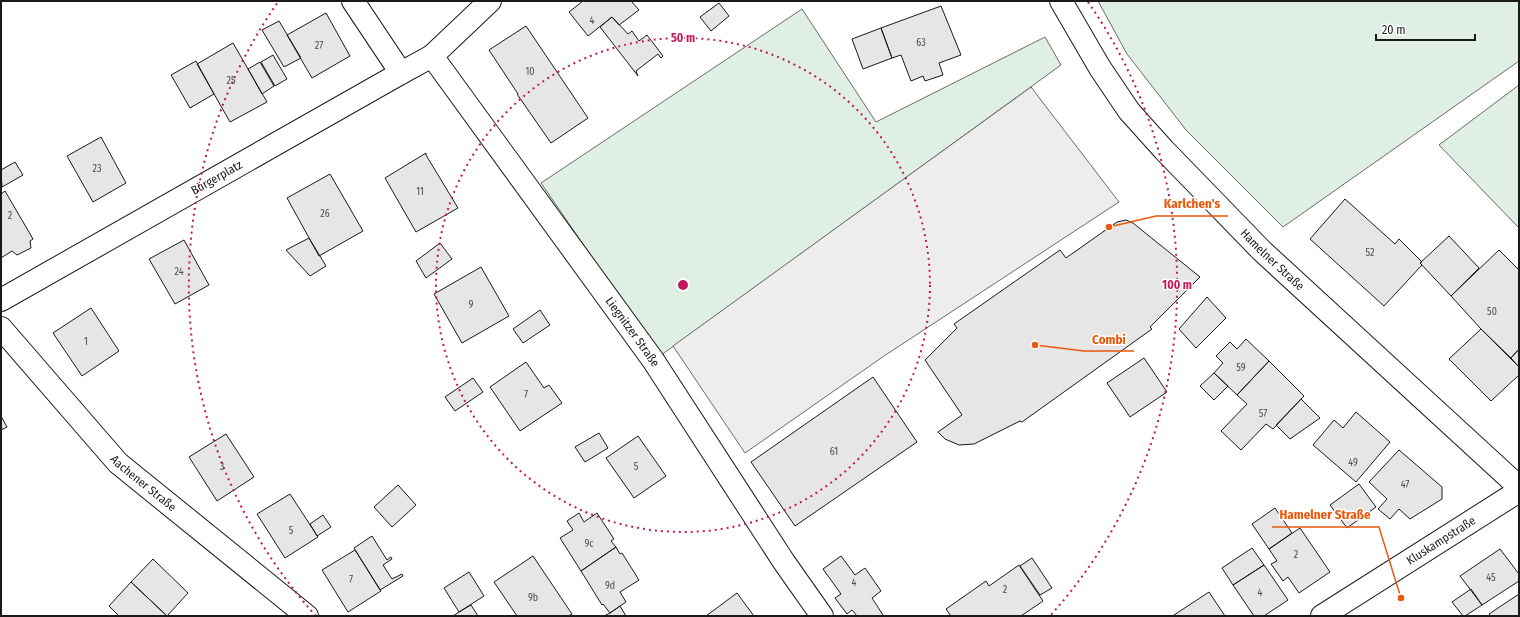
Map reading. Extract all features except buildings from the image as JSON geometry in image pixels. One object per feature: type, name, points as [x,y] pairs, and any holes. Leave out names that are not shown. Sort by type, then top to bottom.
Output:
[{"type":"street","points":[[353,1],[401,73]]},
{"type":"street","name":"Bürgerplatz","points":[[1,300],[432,56],[490,1]]},
{"type":"street","name":"Hamelner Straße","points":[[1061,1],[1100,68],[1129,111],[1164,150],[1262,251],[1519,487]]},
{"type":"street","name":"Liegnitzer Straße","points":[[432,56],[653,360],[784,562],[822,616]]},
{"type":"street","name":"Aachener Straße","points":[[1,328],[118,463],[307,616]]},
{"type":"street","name":"Kluskampstraße","points":[[1322,616],[1519,491]]},
{"type":"green space","points":[[1098,1],[1519,1],[1519,61],[1283,227],[1186,130],[1127,54]]},
{"type":"green space","points":[[802,9],[876,122],[1045,37],[1061,65],[660,356],[541,183]]},
{"type":"green space","points":[[1519,85],[1519,228],[1439,145]]},
{"type":"shaded area","points":[[1031,87],[1119,202],[884,356],[745,453],[673,346]]},
{"type":"place","name":"Karlchen's","points":[[1109,227]]},
{"type":"place","name":"Combi","points":[[1035,345]]},
{"type":"place","name":"Hamelner Straße","points":[[1401,598]]}]
